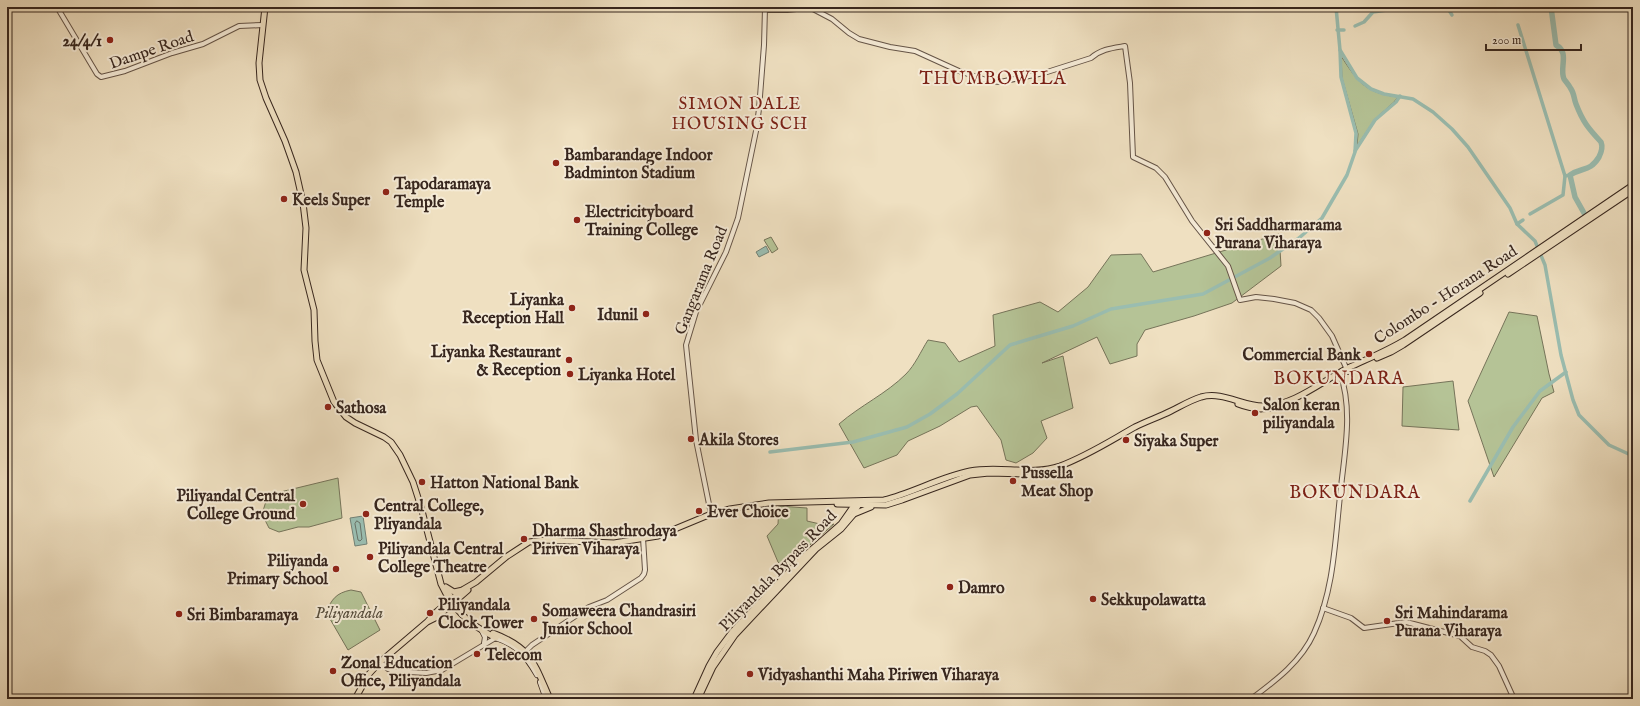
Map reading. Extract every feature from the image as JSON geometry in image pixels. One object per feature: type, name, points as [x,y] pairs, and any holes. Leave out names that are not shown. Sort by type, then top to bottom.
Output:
[{"type":"main road","points":[[265,7],[259,63],[260,80],[294,167],[303,204],[306,228],[304,270],[314,310],[315,348],[319,364],[334,402],[346,417],[384,437],[391,442],[400,455],[419,499],[441,584],[452,602],[482,631],[485,637],[484,645]]},
{"type":"main road","name":"Colombo - Horana Road","points":[[902,498],[952,476],[970,471],[988,469],[1036,470],[1058,466],[1087,454],[1137,426],[1202,397],[1219,396],[1249,404],[1267,406],[1284,402],[1314,389],[1401,342],[1528,258],[1633,185]]},
{"type":"main road","name":"Colombo - Horana Road","points":[[1543,247],[1633,190]]},
{"type":"main road","points":[[826,503],[842,505],[902,498]]},
{"type":"main road","points":[[356,699],[369,674],[380,662],[427,622],[435,613],[452,602],[506,557],[529,542],[545,540],[614,543],[658,536],[711,514],[730,509],[769,503],[857,503],[874,506],[886,505],[902,498]]},
{"type":"main road","name":"Piliyandala Bypass Road","points":[[698,699],[713,667],[735,635],[816,549],[841,529],[854,514],[857,503]]},
{"type":"main road","name":"Piliyandala Bypass Road","points":[[694,699],[709,666],[717,652],[732,632],[801,559],[846,517],[857,503]]},
{"type":"main road","points":[[842,505],[846,511],[846,517]]},
{"type":"main road","points":[[854,514],[874,506]]},
{"type":"main road","points":[[435,563],[452,602],[482,628],[513,645],[526,657],[540,682],[546,699]]},
{"type":"main road","points":[[445,587],[454,592],[464,589],[474,583]]},
{"type":"main road","points":[[452,602],[464,589]]},
{"type":"main road","points":[[482,631],[517,644],[525,652],[539,671],[550,699]]},
{"type":"street","name":"Dampe Road","points":[[57,7],[97,74],[101,77],[125,72],[172,53],[203,44],[240,26],[263,25]]},
{"type":"street","points":[[765,8],[787,10],[806,8],[813,9],[832,18],[859,40],[915,51],[959,71],[989,81],[1000,82],[1044,73],[1091,58],[1096,53],[1106,49],[1125,46],[1130,83],[1133,157],[1156,168],[1165,177],[1192,221],[1228,266],[1240,300],[1256,298],[1274,299],[1295,303],[1310,310],[1319,318],[1332,336],[1347,370]]},
{"type":"street","name":"Gangarama Road","points":[[711,514],[696,440],[686,345],[696,312],[724,258],[738,218],[756,131],[759,109],[765,8]]},
{"type":"street","points":[[1251,699],[1283,674],[1299,656],[1313,634],[1323,608],[1334,561],[1346,440],[1346,388],[1340,374]]},
{"type":"street","points":[[525,652],[532,645],[589,607],[607,600],[641,578],[645,570],[643,538]]},
{"type":"street","points":[[1323,608],[1350,618],[1364,628],[1406,622],[1460,636],[1472,647],[1485,651],[1491,655],[1499,666],[1514,699]]},
{"type":"street","points":[[380,662],[388,669],[393,671],[434,672],[449,666],[498,637]]},
{"type":"green space","points":[[1341,56],[1352,73],[1364,85],[1378,93],[1398,97],[1375,119],[1357,146],[1358,134],[1342,78]]},
{"type":"green space","points":[[1279,234],[1281,266],[1232,303],[1145,330],[1137,344],[1137,356],[1110,364],[1097,337],[1042,363],[1063,356],[1073,408],[1041,421],[1047,438],[1033,453],[1016,463],[1006,460],[1001,440],[977,406],[971,407],[940,426],[908,441],[897,455],[864,468],[839,424],[890,388],[906,374],[928,340],[945,343],[959,362],[995,346],[993,315],[1040,302],[1058,312],[1088,287],[1111,255],[1141,254],[1153,272]]},
{"type":"green space","points":[[771,237],[778,249],[772,253],[764,240]]},
{"type":"green space","points":[[1509,312],[1537,316],[1554,392],[1542,398],[1494,477],[1468,401]]},
{"type":"green space","points":[[1453,381],[1459,430],[1402,426],[1403,387]]},
{"type":"green space","name":"Piliyandal Central College Ground","points":[[338,478],[342,518],[309,527],[298,527],[279,532],[269,528],[262,514],[268,495]]},
{"type":"green space","points":[[779,506],[807,508],[807,521],[820,524],[822,528],[834,524],[785,569],[778,562],[767,536],[778,524]]},
{"type":"green space","name":"Piliyandala","points":[[351,590],[361,592],[380,630],[348,650],[326,612],[335,597]]},
{"type":"water","points":[[766,246],[769,252],[759,257],[756,252]]},
{"type":"water","points":[[363,516],[367,544],[355,546],[350,518]]},
{"type":"waterway","points":[[1336,7],[1340,50],[1357,78],[1371,89],[1384,94],[1413,99],[1433,112],[1452,129],[1468,147],[1510,208],[1517,224],[1535,241],[1545,265],[1561,355],[1573,400],[1579,415],[1609,445],[1633,456]]},
{"type":"waterway","points":[[1355,26],[1364,22],[1373,12],[1387,10],[1389,7]]},
{"type":"waterway","points":[[1447,7],[1452,15]]},
{"type":"waterway","points":[[1551,7],[1556,45],[1560,48],[1563,56],[1564,79],[1572,91],[1581,116],[1589,129],[1602,144],[1602,150],[1596,162],[1589,167],[1570,175],[1575,197],[1584,213]]},
{"type":"waterway","points":[[1518,25],[1565,176],[1570,175]]},
{"type":"waterway","points":[[1337,30],[1344,30]]},
{"type":"waterway","points":[[770,452],[853,442],[907,427],[930,414],[957,394],[1010,345],[1073,326],[1111,309],[1203,294],[1270,258],[1299,238],[1322,218],[1347,175],[1355,152],[1356,133],[1341,77],[1340,50]]},
{"type":"waterway","points":[[1355,151],[1375,120],[1396,102],[1400,96]]},
{"type":"waterway","points":[[1530,214],[1563,195],[1565,176]]},
{"type":"waterway","points":[[1517,224],[1523,220]]},
{"type":"waterway","points":[[1470,501],[1513,427],[1540,391],[1566,372]]},
{"type":"place","name":"24/4/1","points":[[110,40]]},
{"type":"place","name":"Bambarandage Indoor Badminton Stadium","points":[[556,163]]},
{"type":"place","name":"Tapodaramaya Temple","points":[[386,192]]},
{"type":"place","name":"Keels Super","points":[[284,199]]},
{"type":"place","name":"Electricityboard Training College","points":[[577,220]]},
{"type":"place","name":"Sri Saddharmarama Purana Viharaya","points":[[1207,233]]},
{"type":"place","name":"Liyanka Reception Hall","points":[[572,308]]},
{"type":"place","name":"Idunil","points":[[646,314]]},
{"type":"place","name":"Commercial Bank","points":[[1369,354]]},
{"type":"place","name":"Liyanka Restaurant & Reception","points":[[569,360]]},
{"type":"place","name":"Liyanka Hotel","points":[[570,374]]},
{"type":"place","name":"Sathosa","points":[[328,407]]},
{"type":"place","name":"Salon keran piliyandala","points":[[1255,413]]},
{"type":"place","name":"Akila Stores","points":[[691,439]]},
{"type":"place","name":"Siyaka Super","points":[[1126,440]]},
{"type":"place","name":"Pussella Meat Shop","points":[[1013,481]]},
{"type":"place","name":"Hatton National Bank","points":[[422,482]]},
{"type":"place","name":"Piliyandal Central College Ground","points":[[303,504]]},
{"type":"place","name":"Ever Choice","points":[[699,511]]},
{"type":"place","name":"Central College, Pliyandala","points":[[366,514]]},
{"type":"place","name":"Dharma Shasthrodaya Piriven Viharaya","points":[[524,539]]},
{"type":"place","name":"Piliyandala Central College Theatre","points":[[370,557]]},
{"type":"place","name":"Piliyanda Primary School","points":[[336,569]]},
{"type":"place","name":"Damro","points":[[950,587]]},
{"type":"place","name":"Sekkupolawatta","points":[[1093,599]]},
{"type":"place","name":"Piliyandala Clock Tower","points":[[430,613]]},
{"type":"place","name":"Sri Bimbaramaya","points":[[179,614]]},
{"type":"place","name":"Somaweera Chandrasiri Junior School","points":[[534,619]]},
{"type":"place","name":"Sri Mahindarama Purana Viharaya","points":[[1387,621]]},
{"type":"place","name":"Telecom","points":[[477,654]]},
{"type":"place","name":"Zonal Education Office, Piliyandala","points":[[333,671]]},
{"type":"place","name":"Vidyashanthi Maha Piriwen Viharaya","points":[[750,674]]},
{"type":"district","name":"THUMBOWILA","points":[[993,78]]},
{"type":"district","name":"SIMON DALE HOUSING SCH","points":[[740,113]]},
{"type":"district","name":"BOKUNDARA","points":[[1339,378]]},
{"type":"district","name":"BOKUNDARA","points":[[1355,492]]}]
